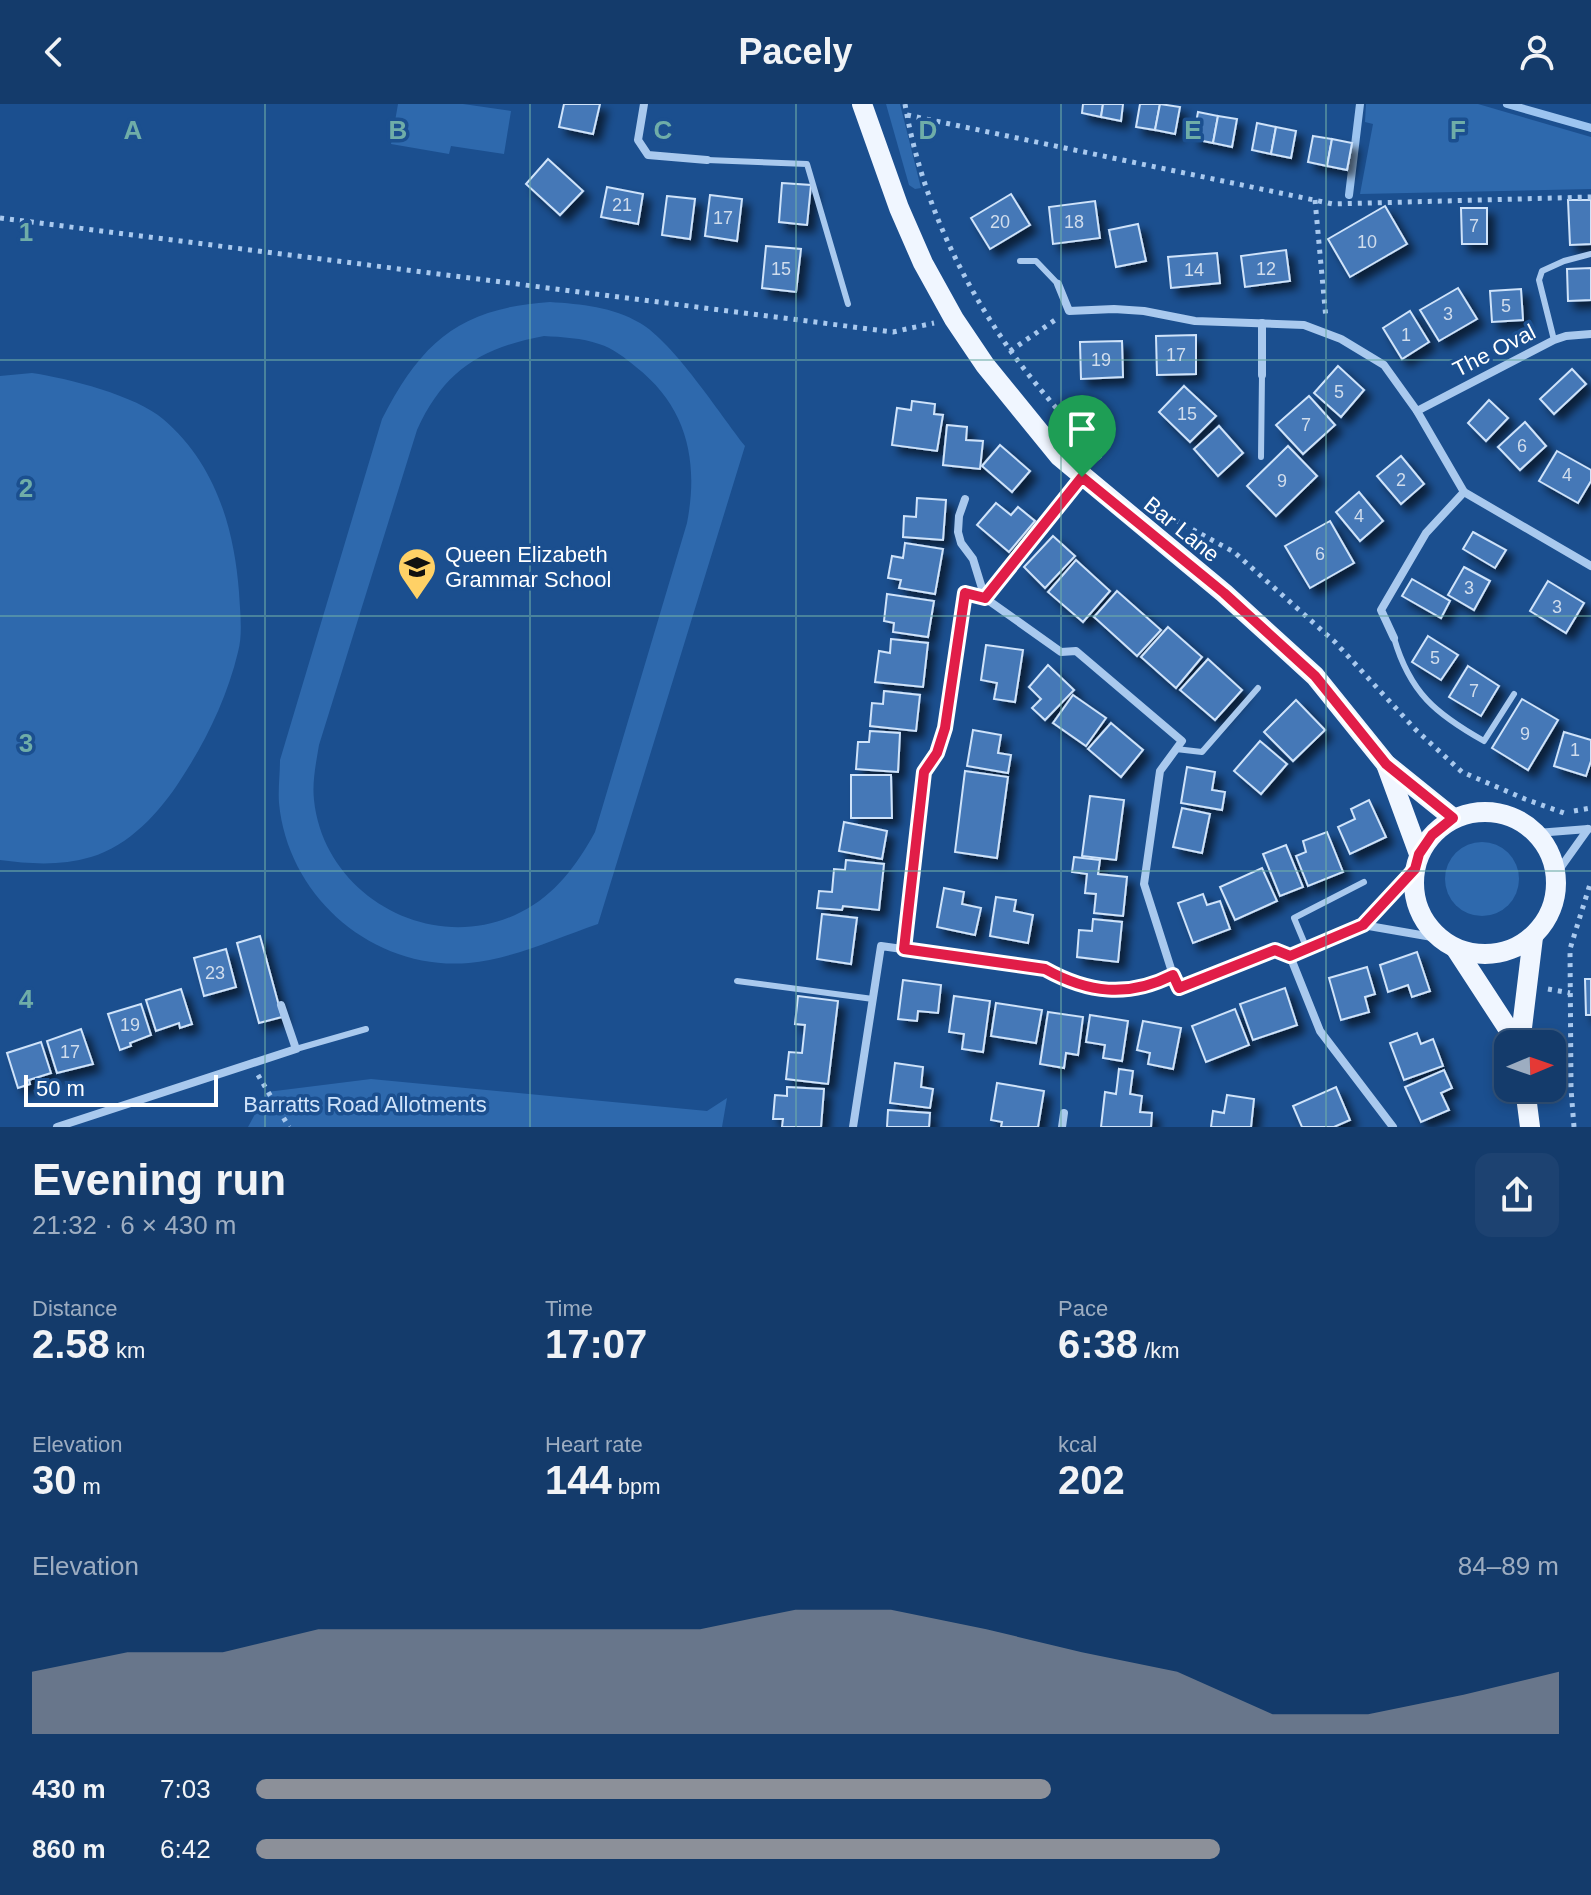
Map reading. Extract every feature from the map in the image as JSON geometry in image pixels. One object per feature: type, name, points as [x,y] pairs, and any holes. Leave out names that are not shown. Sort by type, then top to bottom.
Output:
[{"type":"main road","name":"Bar Lane","points":[[862,104],[899,208],[923,263],[954,319],[985,365],[1059,456],[1224,593],[1315,676],[1386,764],[1453,818]]},
{"type":"main road","name":"Bar Lane","points":[[1386,764],[1417,862]]},
{"type":"main road","points":[[1447,943],[1475,954],[1495,954],[1515,948],[1533,937],[1551,910],[1556,892],[1556,874],[1550,852],[1537,833],[1519,820],[1499,812],[1475,812],[1453,818],[1432,835],[1417,862],[1413,884],[1416,904],[1425,922],[1447,943],[1509,1030]]},
{"type":"main road","points":[[1521,1030],[1533,937]]},
{"type":"main road","points":[[1527,1102],[1530,1127]]},
{"type":"street","points":[[644,104],[638,140],[648,155],[707,160]]},
{"type":"street","points":[[1058,284],[1069,311],[1114,309],[1144,311],[1195,321],[1304,325],[1341,339],[1384,365],[1417,411],[1464,492],[1591,566]]},
{"type":"street","points":[[1262,323],[1262,375]]},
{"type":"street","name":"The Oval","points":[[1417,411],[1554,340],[1591,334]]},
{"type":"street","points":[[1394,638],[1381,610],[1426,533],[1464,492]]},
{"type":"street","points":[[965,499],[958,532],[961,543],[973,559],[985,598]]},
{"type":"street","points":[[904,949],[924,772],[937,753],[945,728],[965,593],[985,598],[1061,652],[1076,651],[1182,741],[1160,771],[1144,884],[1179,988],[1275,950],[1290,956],[1363,925],[1417,862]]},
{"type":"street","points":[[1537,833],[1589,828]]},
{"type":"street","points":[[1556,874],[1589,828]]},
{"type":"street","points":[[1363,925],[1447,943]]},
{"type":"street","points":[[853,1127],[881,946],[1045,969],[1059,977],[1108,992],[1154,985],[1173,975]]},
{"type":"street","points":[[1290,956],[1320,1031],[1393,1127]]},
{"type":"street","points":[[57,1127],[296,1049],[281,1005]]},
{"type":"street","points":[[1062,1127],[1064,1113]]},
{"type":"lane","points":[[707,160],[807,164],[848,304]]},
{"type":"lane","points":[[1554,340],[1539,280],[1542,271],[1591,254]]},
{"type":"lane","points":[[1020,261],[1036,261],[1058,284]]},
{"type":"lane","points":[[1261,457],[1262,375]]},
{"type":"lane","points":[[1394,638],[1409,679],[1428,703],[1448,721],[1484,741],[1514,694]]},
{"type":"lane","points":[[1176,749],[1202,752],[1258,688]]},
{"type":"lane","points":[[1307,949],[1294,918],[1364,882]]},
{"type":"lane","points":[[737,981],[873,999]]},
{"type":"lane","points":[[296,1049],[366,1029]]},
{"type":"path","points":[[905,104],[927,192],[953,259],[1010,351],[1101,460]]},
{"type":"path","points":[[907,115],[1333,204],[1591,197]]},
{"type":"path","points":[[1315,200],[1327,335]]},
{"type":"path","points":[[0,218],[893,332],[954,319]]},
{"type":"path","points":[[985,365],[1069,311]]},
{"type":"path","points":[[985,598],[1082,477]]},
{"type":"path","points":[[1171,518],[1234,552],[1335,642],[1415,729],[1462,772],[1564,813],[1591,808]]},
{"type":"path","points":[[1574,1127],[1570,949],[1591,881]]},
{"type":"path","points":[[252,1064],[289,1127]]},
{"type":"green space","points":[[398,104],[463,104],[511,111],[504,154],[451,146],[449,154],[391,144]]},
{"type":"green space","points":[[886,104],[900,104],[921,188],[915,189],[909,185]]},
{"type":"green space","points":[[1366,104],[1478,104],[1591,137],[1591,189],[1360,194],[1373,124],[1365,122]]},
{"type":"green space","points":[[550,302],[585,305],[619,313],[640,323],[681,362],[745,446],[598,924],[485,961],[434,962],[400,955],[370,941],[342,922],[318,897],[299,869],[286,837],[279,803],[280,760],[382,419],[412,369],[447,334],[491,312]],"holes":[[[544,336],[586,340],[609,348],[636,367],[667,400],[678,418],[690,457],[687,523],[595,832],[581,856],[555,888],[521,912],[488,924],[453,927],[420,922],[389,909],[361,890],[338,865],[322,835],[314,800],[319,745],[417,430],[428,410],[439,392],[467,365],[501,347]]]},
{"type":"green space","points":[[32,373],[82,384],[136,403],[163,419],[181,436],[209,476],[226,520],[236,568],[241,630],[240,645],[222,702],[199,750],[173,791],[142,826],[118,845],[91,857],[57,863],[0,860],[0,376]]},
{"type":"green space","points":[[1482,842],[1496,845],[1508,853],[1516,865],[1519,879],[1516,893],[1508,905],[1496,913],[1482,916],[1468,913],[1456,905],[1448,893],[1445,879],[1448,865],[1456,853],[1468,845]]},
{"type":"green space","name":"Barratts Road Allotments","points":[[371,1079],[707,1111],[727,1098],[722,1127],[248,1127],[267,1092]]},
{"type":"building","points":[[564,104],[600,104],[593,134],[559,127]]},
{"type":"building","points":[[1083,104],[1103,104],[1101,117],[1082,113]]},
{"type":"building","points":[[1103,104],[1123,104],[1121,121],[1101,117]]},
{"type":"building","points":[[1140,104],[1160,104],[1155,130],[1136,127]]},
{"type":"building","points":[[1160,104],[1180,107],[1175,134],[1155,130]]},
{"type":"building","points":[[1198,112],[1218,116],[1213,143],[1193,139]]},
{"type":"building","points":[[1218,116],[1237,119],[1232,147],[1213,143]]},
{"type":"building","points":[[1257,123],[1276,127],[1271,154],[1252,150]]},
{"type":"building","points":[[1276,127],[1296,131],[1291,158],[1271,154]]},
{"type":"building","points":[[1313,136],[1332,139],[1327,166],[1308,162]]},
{"type":"building","points":[[1332,139],[1352,143],[1347,170],[1327,166]]},
{"type":"building","points":[[548,159],[583,191],[560,215],[526,184]]},
{"type":"building","points":[[782,183],[811,185],[807,225],[779,222]]},
{"type":"building","points":[[607,187],[643,194],[638,224],[601,217]]},
{"type":"building","points":[[1011,194],[1030,225],[990,249],[971,218]]},
{"type":"building","points":[[710,195],[742,199],[737,241],[705,236]]},
{"type":"building","points":[[667,196],[695,199],[690,239],[662,235]]},
{"type":"building","points":[[1568,200],[1591,200],[1591,244],[1570,245]]},
{"type":"building","points":[[1095,201],[1100,238],[1053,244],[1049,207]]},
{"type":"building","points":[[1385,206],[1407,244],[1350,277],[1328,239]]},
{"type":"building","points":[[1461,208],[1487,208],[1487,244],[1462,244]]},
{"type":"building","points":[[1138,224],[1146,261],[1116,267],[1109,230]]},
{"type":"building","points":[[766,246],[801,249],[796,292],[762,288]]},
{"type":"building","points":[[1286,250],[1290,281],[1245,287],[1241,256]]},
{"type":"building","points":[[1217,253],[1220,283],[1171,288],[1168,257]]},
{"type":"building","points":[[1591,268],[1591,300],[1568,301],[1567,269]]},
{"type":"building","points":[[1458,288],[1477,319],[1439,341],[1420,310]]},
{"type":"building","points":[[1521,289],[1523,320],[1492,322],[1490,291]]},
{"type":"building","points":[[1410,311],[1429,342],[1402,359],[1383,328]]},
{"type":"building","points":[[1196,335],[1196,374],[1157,375],[1156,336]]},
{"type":"building","points":[[1122,341],[1123,377],[1081,379],[1080,342]]},
{"type":"building","points":[[1338,366],[1364,390],[1341,417],[1314,393]]},
{"type":"building","points":[[1572,369],[1586,384],[1554,414],[1540,399]]},
{"type":"building","points":[[1184,386],[1216,416],[1190,442],[1159,412]]},
{"type":"building","points":[[1309,396],[1335,425],[1303,454],[1276,425]]},
{"type":"building","points":[[1489,400],[1508,418],[1486,441],[1468,423]]},
{"type":"building","points":[[912,401],[935,404],[934,414],[943,415],[937,451],[892,445],[897,408],[911,410]]},
{"type":"building","points":[[1525,422],[1546,446],[1520,470],[1498,447]]},
{"type":"building","points":[[947,425],[967,427],[966,440],[983,441],[980,469],[943,465]]},
{"type":"building","points":[[1219,426],[1243,453],[1218,476],[1194,449]]},
{"type":"building","points":[[1000,445],[1030,471],[1012,492],[982,466]]},
{"type":"building","points":[[1288,446],[1317,476],[1276,516],[1247,486]]},
{"type":"building","points":[[1557,451],[1591,470],[1591,481],[1578,503],[1539,481]]},
{"type":"building","points":[[1401,456],[1424,484],[1401,504],[1377,476]]},
{"type":"building","points":[[1359,492],[1383,521],[1360,541],[1336,512]]},
{"type":"building","points":[[917,498],[946,500],[943,540],[903,537],[904,516],[916,517]]},
{"type":"building","points":[[996,503],[1011,515],[1018,507],[1035,521],[1009,552],[977,525]]},
{"type":"building","points":[[1330,521],[1354,563],[1310,588],[1285,546]]},
{"type":"building","points":[[1473,532],[1506,550],[1495,568],[1463,549]]},
{"type":"building","points":[[1053,536],[1075,556],[1045,588],[1024,567]]},
{"type":"building","points":[[905,543],[943,549],[935,594],[899,588],[901,580],[888,578],[892,556],[903,558]]},
{"type":"building","points":[[1076,560],[1110,591],[1083,622],[1048,592]]},
{"type":"building","points":[[1464,567],[1490,581],[1474,610],[1448,595]]},
{"type":"building","points":[[1412,579],[1450,601],[1441,618],[1402,596]]},
{"type":"building","points":[[1548,581],[1584,603],[1566,633],[1530,611]]},
{"type":"building","points":[[1117,591],[1161,630],[1137,656],[1094,617]]},
{"type":"building","points":[[887,594],[934,601],[928,637],[893,632],[894,623],[884,621]]},
{"type":"building","points":[[1168,627],[1202,657],[1176,688],[1141,657]]},
{"type":"building","points":[[1428,636],[1458,655],[1441,680],[1412,662]]},
{"type":"building","points":[[891,639],[928,643],[923,687],[875,682],[879,651],[890,653]]},
{"type":"building","points":[[986,645],[1023,650],[1015,702],[994,699],[997,683],[981,680]]},
{"type":"building","points":[[1208,659],[1242,690],[1215,720],[1180,690]]},
{"type":"building","points":[[1048,665],[1074,690],[1045,720],[1032,708],[1041,699],[1029,687]]},
{"type":"building","points":[[1468,666],[1499,686],[1481,716],[1449,697]]},
{"type":"building","points":[[884,691],[920,695],[916,731],[870,726],[872,703],[883,704]]},
{"type":"building","points":[[1073,695],[1106,718],[1086,746],[1053,723]]},
{"type":"building","points":[[1522,699],[1558,720],[1528,770],[1492,748]]},
{"type":"building","points":[[1296,700],[1325,730],[1293,761],[1264,732]]},
{"type":"building","points":[[1111,723],[1143,750],[1121,777],[1088,749]]},
{"type":"building","points":[[973,730],[1001,735],[998,753],[1011,755],[1008,773],[967,766]]},
{"type":"building","points":[[870,731],[900,733],[898,772],[856,769],[858,742],[869,742]]},
{"type":"building","points":[[1564,732],[1591,740],[1591,761],[1586,776],[1554,766]]},
{"type":"building","points":[[1260,741],[1287,764],[1261,794],[1234,771]]},
{"type":"building","points":[[1187,767],[1215,772],[1212,790],[1225,792],[1222,810],[1181,803]]},
{"type":"building","points":[[965,771],[1008,777],[997,858],[955,852]]},
{"type":"building","points":[[851,775],[891,775],[892,818],[851,818]]},
{"type":"building","points":[[1090,796],[1124,800],[1116,860],[1082,856]]},
{"type":"building","points":[[1369,800],[1386,837],[1350,854],[1338,827],[1355,819],[1351,809]]},
{"type":"building","points":[[1182,808],[1210,814],[1202,853],[1173,847]]},
{"type":"building","points":[[844,822],[887,831],[882,859],[839,851]]},
{"type":"building","points":[[1327,832],[1343,872],[1308,886],[1296,856],[1306,852],[1303,841]]},
{"type":"building","points":[[1286,845],[1303,887],[1280,896],[1263,854]]},
{"type":"building","points":[[1074,857],[1100,860],[1098,874],[1127,877],[1123,916],[1094,913],[1096,894],[1085,893],[1087,874],[1072,872]]},
{"type":"building","points":[[846,860],[884,864],[879,910],[843,906],[842,910],[817,908],[819,891],[832,892],[834,869],[845,870]]},
{"type":"building","points":[[1262,868],[1277,901],[1235,920],[1220,887]]},
{"type":"building","points":[[944,888],[964,892],[962,904],[981,908],[975,935],[937,927]]},
{"type":"building","points":[[1203,894],[1207,905],[1220,901],[1230,929],[1193,943],[1178,903]]},
{"type":"building","points":[[996,897],[1016,900],[1014,911],[1033,915],[1028,943],[990,936]]},
{"type":"building","points":[[822,914],[857,918],[851,964],[817,959]]},
{"type":"building","points":[[1093,919],[1122,922],[1118,962],[1077,957],[1079,930],[1092,931]]},
{"type":"building","points":[[260,936],[282,1017],[259,1023],[237,943]]},
{"type":"building","points":[[226,949],[236,987],[204,996],[194,958]]},
{"type":"building","points":[[1417,952],[1430,991],[1412,997],[1408,985],[1388,992],[1380,965]]},
{"type":"building","points":[[1367,967],[1375,994],[1365,997],[1369,1012],[1341,1020],[1329,978]]},
{"type":"building","points":[[1585,979],[1591,979],[1591,1015],[1586,1015]]},
{"type":"building","points":[[903,980],[941,985],[938,1013],[918,1011],[917,1021],[898,1019]]},
{"type":"building","points":[[1285,988],[1297,1025],[1253,1040],[1240,1004]]},
{"type":"building","points":[[181,989],[192,1024],[180,1028],[179,1023],[156,1031],[146,1000]]},
{"type":"building","points":[[798,996],[838,1001],[828,1084],[786,1079],[789,1052],[802,1053],[805,1025],[795,1024]]},
{"type":"building","points":[[954,996],[990,1001],[983,1052],[962,1049],[964,1034],[949,1032]]},
{"type":"building","points":[[996,1003],[1042,1010],[1036,1043],[991,1036]]},
{"type":"building","points":[[141,1004],[151,1035],[120,1050],[108,1014]]},
{"type":"building","points":[[1235,1009],[1249,1045],[1206,1062],[1192,1026]]},
{"type":"building","points":[[1048,1012],[1083,1017],[1078,1055],[1066,1053],[1064,1068],[1040,1064]]},
{"type":"building","points":[[1090,1015],[1128,1021],[1122,1061],[1103,1058],[1105,1045],[1086,1042]]},
{"type":"building","points":[[1143,1021],[1181,1028],[1173,1069],[1148,1064],[1150,1053],[1137,1050]]},
{"type":"building","points":[[81,1029],[93,1064],[57,1073],[47,1041]]},
{"type":"building","points":[[1417,1033],[1421,1044],[1433,1039],[1443,1066],[1404,1080],[1390,1043]]},
{"type":"building","points":[[41,1042],[51,1073],[29,1080],[30,1084],[18,1088],[7,1053]]},
{"type":"building","points":[[895,1063],[923,1067],[921,1087],[933,1089],[930,1108],[890,1103]]},
{"type":"building","points":[[1119,1069],[1133,1071],[1130,1094],[1142,1096],[1140,1112],[1152,1113],[1151,1127],[1101,1127],[1105,1092],[1116,1094]]},
{"type":"building","points":[[1444,1070],[1452,1088],[1441,1093],[1449,1110],[1421,1122],[1405,1087]]},
{"type":"building","points":[[997,1083],[1044,1091],[1038,1127],[1001,1127],[1002,1122],[991,1120]]},
{"type":"building","points":[[787,1087],[824,1089],[821,1127],[782,1127],[783,1119],[773,1119],[775,1095],[787,1096]]},
{"type":"building","points":[[1336,1087],[1350,1120],[1334,1127],[1302,1127],[1293,1106]]},
{"type":"building","points":[[1227,1095],[1254,1099],[1251,1127],[1211,1127],[1213,1111],[1224,1113]]},
{"type":"building","points":[[888,1110],[930,1113],[929,1127],[887,1127]]},
{"type":"waterway","points":[[1349,195],[1360,104]]},
{"type":"waterway","points":[[1507,104],[1591,128]]},
{"type":"place","name":"Queen Elizabeth Grammar School","points":[[417,601]]},
{"type":"route","points":[[1082,477],[1224,593],[1315,676],[1386,764],[1453,818],[1432,835],[1419,854],[1415,869],[1363,925],[1290,956],[1275,950],[1179,988],[1173,975],[1154,985],[1108,992],[1059,977],[1045,969],[904,949],[924,772],[937,753],[945,728],[965,593],[985,598],[1082,477]]}]
